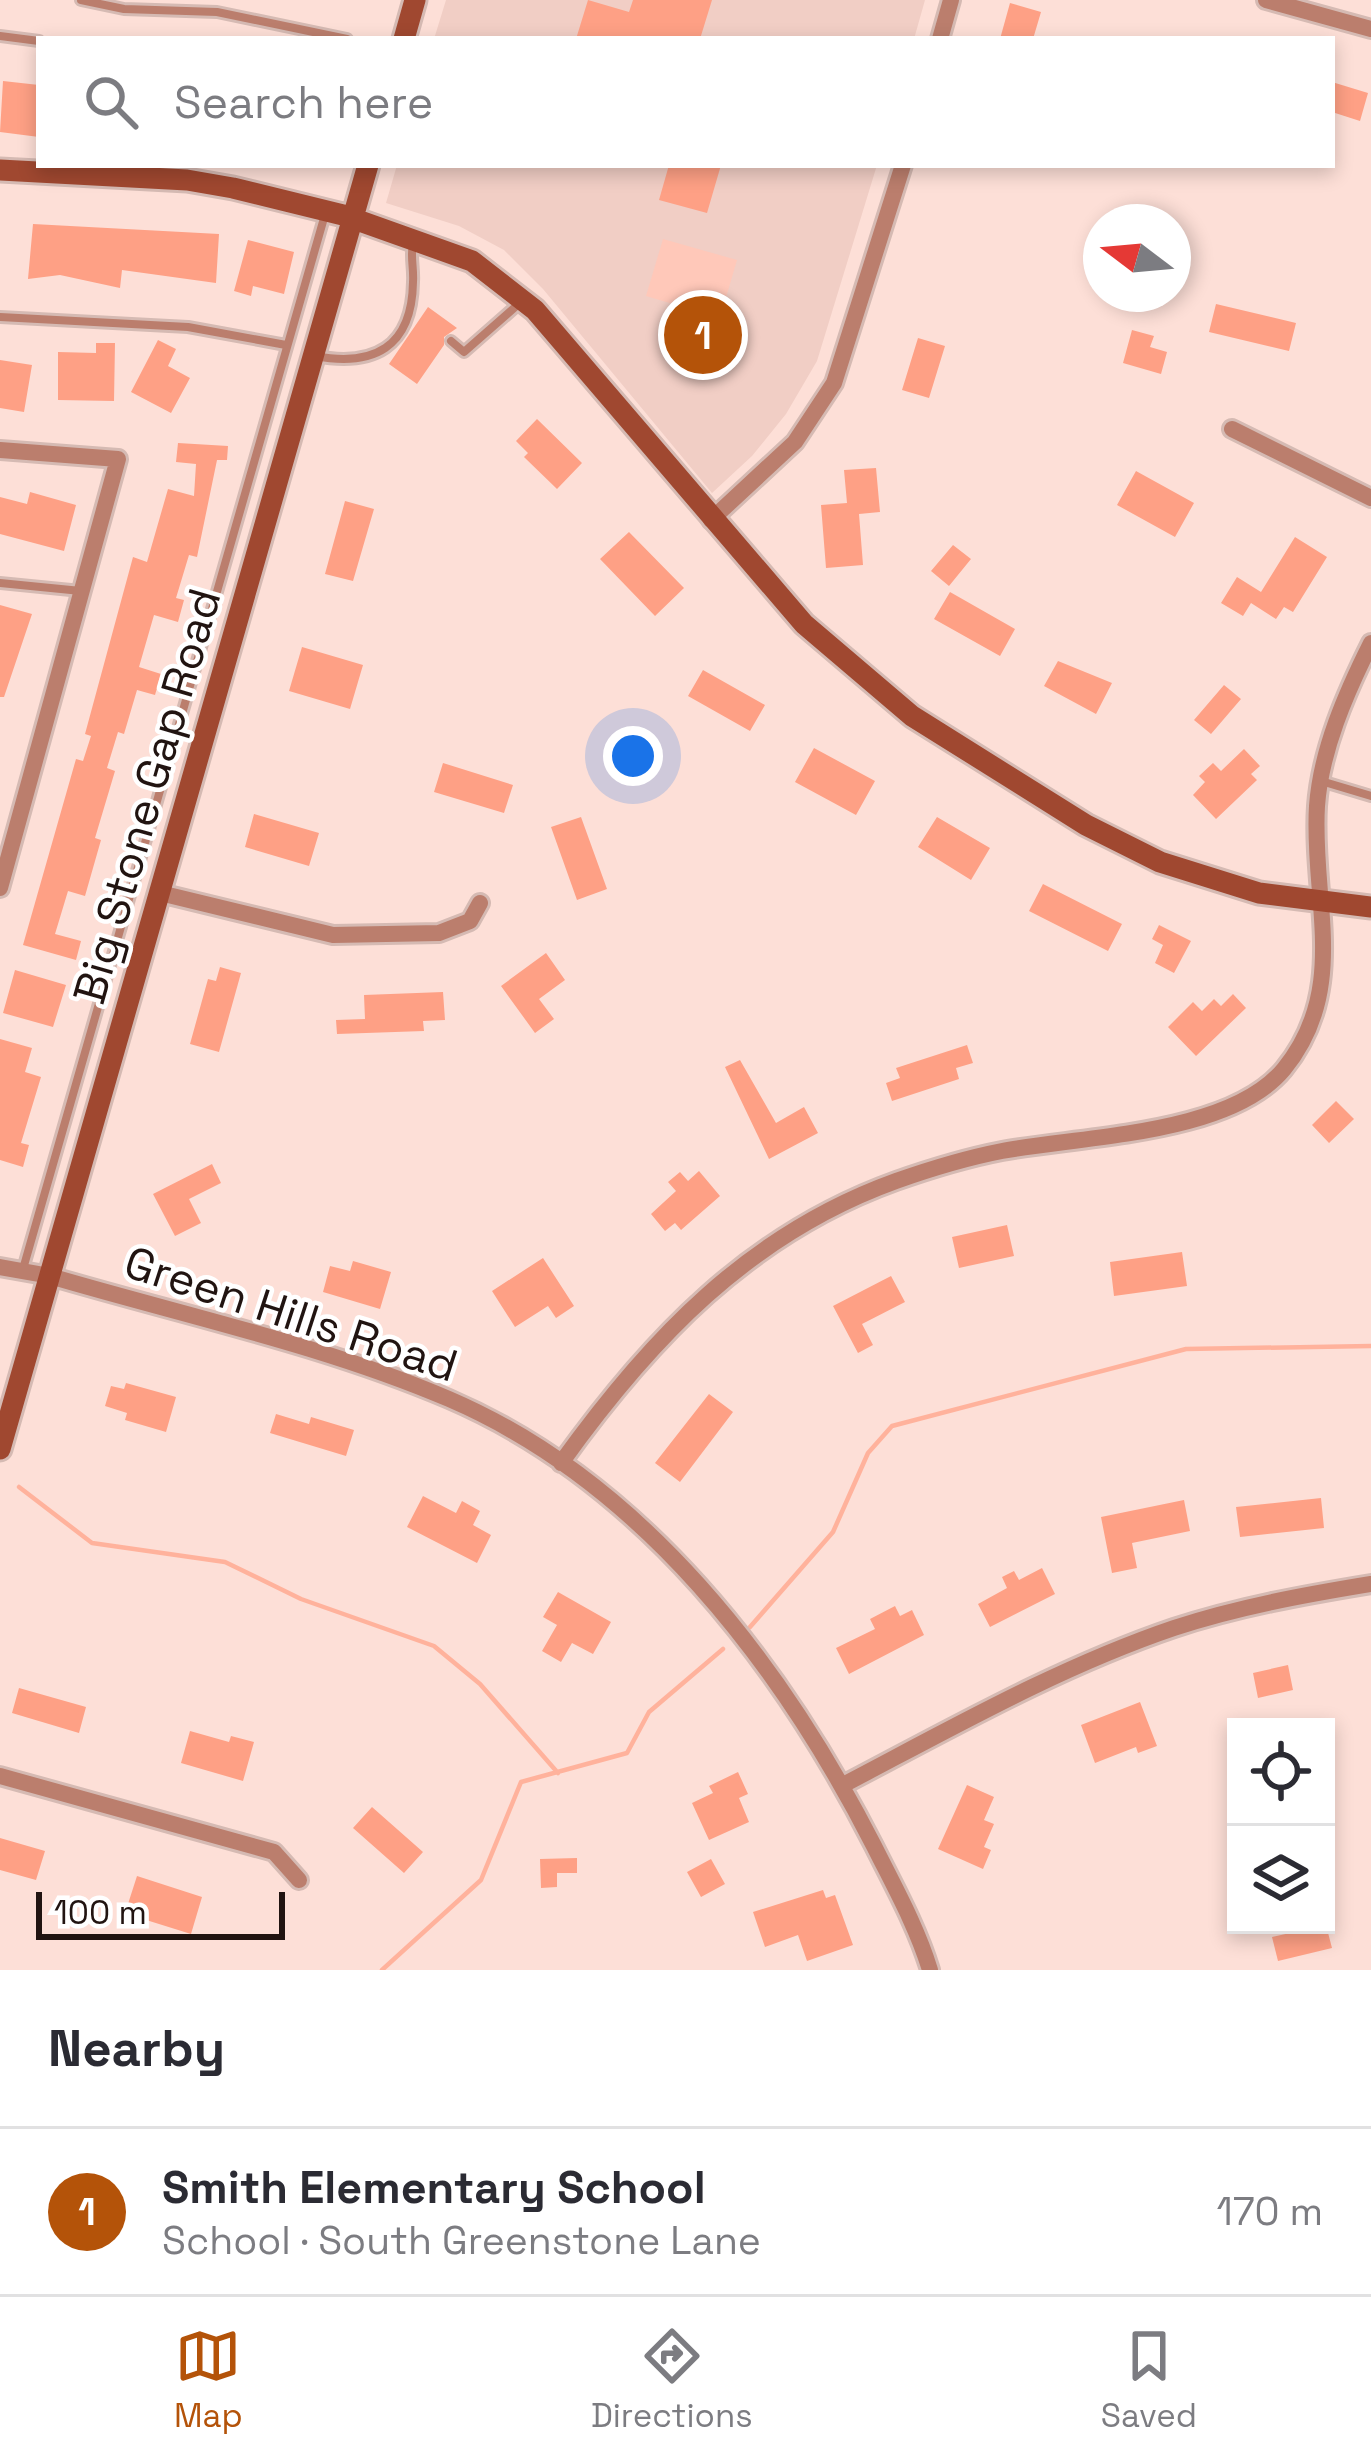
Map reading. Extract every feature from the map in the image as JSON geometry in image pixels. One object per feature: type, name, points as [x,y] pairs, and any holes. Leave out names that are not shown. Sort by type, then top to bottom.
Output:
[{"type":"street","points":[[405,36],[415,0]]},
{"type":"street","points":[[941,36],[951,0]]},
{"type":"street","points":[[1266,0],[1371,29]]},
{"type":"street","name":"Big Stone Gap Road","points":[[0,1449],[367,168]]},
{"type":"street","points":[[711,520],[771,470],[817,414],[834,382],[902,168]]},
{"type":"street","points":[[0,170],[187,180],[353,218],[472,261],[523,299],[805,624],[912,716],[1086,825],[1200,877],[1259,893],[1371,907]]},
{"type":"street","points":[[1232,429],[1371,498]]},
{"type":"street","points":[[0,450],[118,459],[0,887]]},
{"type":"street","points":[[561,1463],[613,1390],[678,1317],[755,1255],[837,1207],[967,1159],[1205,1117],[1263,1091],[1301,1045],[1315,1016],[1327,956],[1317,836],[1321,781],[1331,738],[1371,643]]},
{"type":"street","points":[[160,892],[333,935],[439,932],[470,921],[480,903]]},
{"type":"street","name":"Green Hills Road","points":[[0,1267],[50,1276],[419,1387],[482,1415],[561,1463],[638,1524],[707,1594],[843,1785],[930,1970]]},
{"type":"street","points":[[843,1785],[1048,1681],[1171,1629],[1243,1607],[1371,1584]]},
{"type":"street","points":[[0,1776],[274,1852],[298,1880]]},
{"type":"lane","points":[[81,0],[217,12],[333,36]]},
{"type":"lane","points":[[0,36],[36,41]]},
{"type":"lane","points":[[22,1271],[326,211]]},
{"type":"lane","points":[[314,356],[357,362],[385,351],[410,307],[414,238]]},
{"type":"lane","points":[[451,341],[464,352],[523,299]]},
{"type":"lane","points":[[0,317],[172,325],[286,345]]},
{"type":"lane","points":[[0,583],[82,591]]},
{"type":"lane","points":[[1321,781],[1371,796]]},
{"type":"shaded area","points":[[446,0],[925,0],[915,36],[435,36]]},
{"type":"shaded area","points":[[396,168],[876,168],[817,361],[786,414],[752,456],[712,493],[543,289],[504,250],[459,226],[386,203]]},
{"type":"shaded area","points":[[663,239],[737,260],[720,318],[646,296]]},
{"type":"building","points":[[588,0],[629,12],[633,0],[712,0],[701,36],[577,36]]},
{"type":"building","points":[[1010,3],[1041,12],[1034,36],[1001,36]]},
{"type":"building","points":[[3,81],[36,85],[36,137],[0,132]]},
{"type":"building","points":[[1335,83],[1368,93],[1360,121],[1335,113]]},
{"type":"building","points":[[668,168],[720,168],[707,213],[659,200]]},
{"type":"building","points":[[33,224],[219,234],[216,283],[122,270],[120,288],[60,275],[28,279]]},
{"type":"building","points":[[248,240],[294,252],[284,294],[253,286],[251,296],[234,291]]},
{"type":"building","points":[[1216,304],[1296,323],[1289,351],[1209,332]]},
{"type":"building","points":[[428,307],[457,328],[444,337],[444,345],[417,384],[389,364]]},
{"type":"building","points":[[1132,330],[1154,336],[1150,347],[1167,352],[1161,374],[1123,363]]},
{"type":"building","points":[[918,338],[945,346],[929,398],[902,390]]},
{"type":"building","points":[[158,340],[176,349],[168,366],[190,378],[171,413],[131,392]]},
{"type":"building","points":[[96,343],[115,343],[114,401],[58,400],[58,352],[96,353]]},
{"type":"building","points":[[0,360],[32,365],[24,412],[0,408]]},
{"type":"building","points":[[537,419],[582,463],[557,489],[524,457],[528,453],[516,441]]},
{"type":"building","points":[[178,443],[228,446],[227,460],[217,460],[197,557],[189,555],[176,598],[184,600],[178,622],[154,615],[139,667],[161,674],[155,695],[137,690],[124,734],[118,732],[107,768],[115,771],[95,838],[101,840],[85,896],[68,891],[55,934],[81,941],[76,960],[23,945],[76,759],[83,761],[91,736],[85,734],[133,557],[147,562],[168,489],[194,496],[196,464],[176,462]]},
{"type":"building","points":[[876,468],[880,512],[859,514],[863,565],[826,568],[821,505],[847,503],[844,470]]},
{"type":"building","points":[[1136,471],[1194,503],[1175,537],[1117,505]]},
{"type":"building","points":[[30,492],[76,505],[64,551],[0,534],[0,497],[27,504]]},
{"type":"building","points":[[345,501],[374,509],[353,581],[325,574]]},
{"type":"building","points":[[629,532],[684,588],[655,616],[600,559]]},
{"type":"building","points":[[1295,537],[1327,557],[1293,612],[1284,607],[1276,619],[1251,603],[1243,616],[1221,603],[1237,577],[1261,592]]},
{"type":"building","points":[[953,545],[971,559],[949,586],[931,571]]},
{"type":"building","points":[[950,592],[1015,629],[1000,656],[934,619]]},
{"type":"building","points":[[0,605],[32,614],[4,697],[0,697]]},
{"type":"building","points":[[302,647],[363,665],[350,709],[289,691]]},
{"type":"building","points":[[1058,661],[1112,683],[1096,714],[1044,686]]},
{"type":"building","points":[[703,670],[765,705],[750,731],[688,696]]},
{"type":"building","points":[[1224,685],[1241,699],[1211,734],[1194,720]]},
{"type":"building","points":[[814,748],[875,781],[856,815],[795,782]]},
{"type":"building","points":[[1244,749],[1260,766],[1251,774],[1257,780],[1216,819],[1193,795],[1205,782],[1199,776],[1213,763],[1221,771]]},
{"type":"building","points":[[443,763],[513,785],[504,813],[434,792]]},
{"type":"building","points":[[254,814],[319,833],[309,866],[245,847]]},
{"type":"building","points":[[581,817],[607,889],[577,900],[551,827]]},
{"type":"building","points":[[937,817],[990,848],[971,880],[918,847]]},
{"type":"building","points":[[1043,884],[1122,924],[1108,951],[1029,911]]},
{"type":"building","points":[[1159,925],[1191,941],[1174,973],[1155,963],[1163,945],[1152,939]]},
{"type":"building","points":[[546,953],[565,980],[539,999],[554,1019],[535,1033],[501,986]]},
{"type":"building","points":[[220,967],[241,973],[219,1052],[190,1044],[208,979],[216,981]]},
{"type":"building","points":[[15,970],[66,985],[53,1027],[3,1013]]},
{"type":"building","points":[[443,992],[445,1020],[423,1021],[424,1031],[337,1034],[336,1020],[365,1019],[364,995]]},
{"type":"building","points":[[1233,994],[1246,1008],[1196,1056],[1168,1027],[1193,1002],[1202,1011],[1214,999],[1221,1006]]},
{"type":"building","points":[[0,1039],[32,1048],[25,1072],[41,1077],[21,1143],[29,1145],[23,1167],[0,1160]]},
{"type":"building","points":[[967,1045],[973,1063],[956,1068],[959,1079],[892,1101],[886,1083],[900,1078],[896,1068]]},
{"type":"building","points":[[740,1060],[776,1123],[804,1107],[818,1133],[769,1159],[725,1067]]},
{"type":"building","points":[[1336,1101],[1354,1119],[1329,1143],[1312,1125]]},
{"type":"building","points":[[212,1164],[221,1183],[189,1199],[201,1223],[175,1236],[153,1194]]},
{"type":"building","points":[[699,1171],[720,1196],[681,1230],[675,1223],[665,1231],[651,1214],[676,1191],[668,1182],[680,1172],[688,1181]]},
{"type":"building","points":[[1007,1225],[1014,1256],[959,1268],[952,1237]]},
{"type":"building","points":[[1182,1252],[1187,1286],[1114,1296],[1110,1262]]},
{"type":"building","points":[[543,1258],[574,1306],[556,1318],[548,1306],[515,1327],[492,1291]]},
{"type":"building","points":[[353,1261],[391,1272],[380,1309],[323,1292],[330,1266],[350,1271]]},
{"type":"building","points":[[891,1276],[905,1302],[862,1324],[873,1345],[858,1353],[833,1306]]},
{"type":"building","points":[[126,1383],[176,1397],[166,1432],[125,1420],[127,1413],[105,1406],[111,1386],[124,1389]]},
{"type":"building","points":[[709,1394],[733,1412],[680,1482],[655,1463]]},
{"type":"building","points":[[276,1414],[309,1424],[311,1417],[354,1430],[346,1456],[270,1433]]},
{"type":"building","points":[[423,1496],[456,1513],[462,1501],[480,1511],[473,1525],[491,1535],[477,1563],[407,1527]]},
{"type":"building","points":[[1321,1498],[1324,1528],[1240,1537],[1236,1507]]},
{"type":"building","points":[[1184,1500],[1190,1531],[1132,1543],[1137,1568],[1112,1573],[1101,1517]]},
{"type":"building","points":[[1042,1568],[1055,1594],[990,1627],[978,1604],[1007,1588],[1002,1577],[1014,1571],[1019,1580]]},
{"type":"building","points":[[558,1592],[611,1622],[593,1654],[572,1643],[561,1662],[542,1651],[557,1625],[543,1617]]},
{"type":"building","points":[[895,1606],[900,1616],[912,1610],[924,1635],[849,1674],[836,1648],[875,1629],[870,1619]]},
{"type":"building","points":[[1288,1665],[1293,1690],[1258,1698],[1253,1673]]},
{"type":"building","points":[[19,1688],[86,1707],[79,1733],[12,1713]]},
{"type":"building","points":[[1140,1702],[1157,1746],[1138,1753],[1136,1747],[1095,1763],[1081,1725]]},
{"type":"building","points":[[190,1731],[229,1742],[231,1736],[254,1742],[243,1781],[181,1763]]},
{"type":"building","points":[[738,1772],[748,1794],[739,1798],[749,1822],[709,1840],[692,1803],[713,1793],[709,1786]]},
{"type":"building","points":[[967,1785],[994,1797],[984,1820],[994,1824],[984,1847],[991,1850],[983,1869],[938,1849]]},
{"type":"building","points":[[372,1807],[423,1852],[404,1873],[353,1828]]},
{"type":"building","points":[[0,1838],[45,1851],[36,1880],[0,1870]]},
{"type":"building","points":[[577,1858],[577,1873],[557,1873],[557,1887],[541,1888],[540,1859]]},
{"type":"building","points":[[711,1859],[725,1884],[701,1897],[687,1872]]},
{"type":"building","points":[[137,1876],[202,1897],[191,1934],[143,1919],[145,1913],[127,1907]]},
{"type":"building","points":[[823,1890],[826,1898],[835,1895],[853,1945],[807,1961],[798,1935],[765,1947],[753,1912]]},
{"type":"building","points":[[1328,1934],[1332,1948],[1278,1961],[1272,1937]]},
{"type":"waterway","points":[[750,1627],[833,1532],[868,1453],[892,1426],[1186,1349],[1371,1346]]},
{"type":"waterway","points":[[19,1487],[92,1543],[225,1562],[301,1599],[434,1646],[480,1684],[558,1773]]},
{"type":"waterway","points":[[382,1970],[481,1880],[521,1782],[627,1753],[649,1712],[723,1649]]},
{"type":"place","name":"Smith Elementary School","points":[[703,335]]}]
